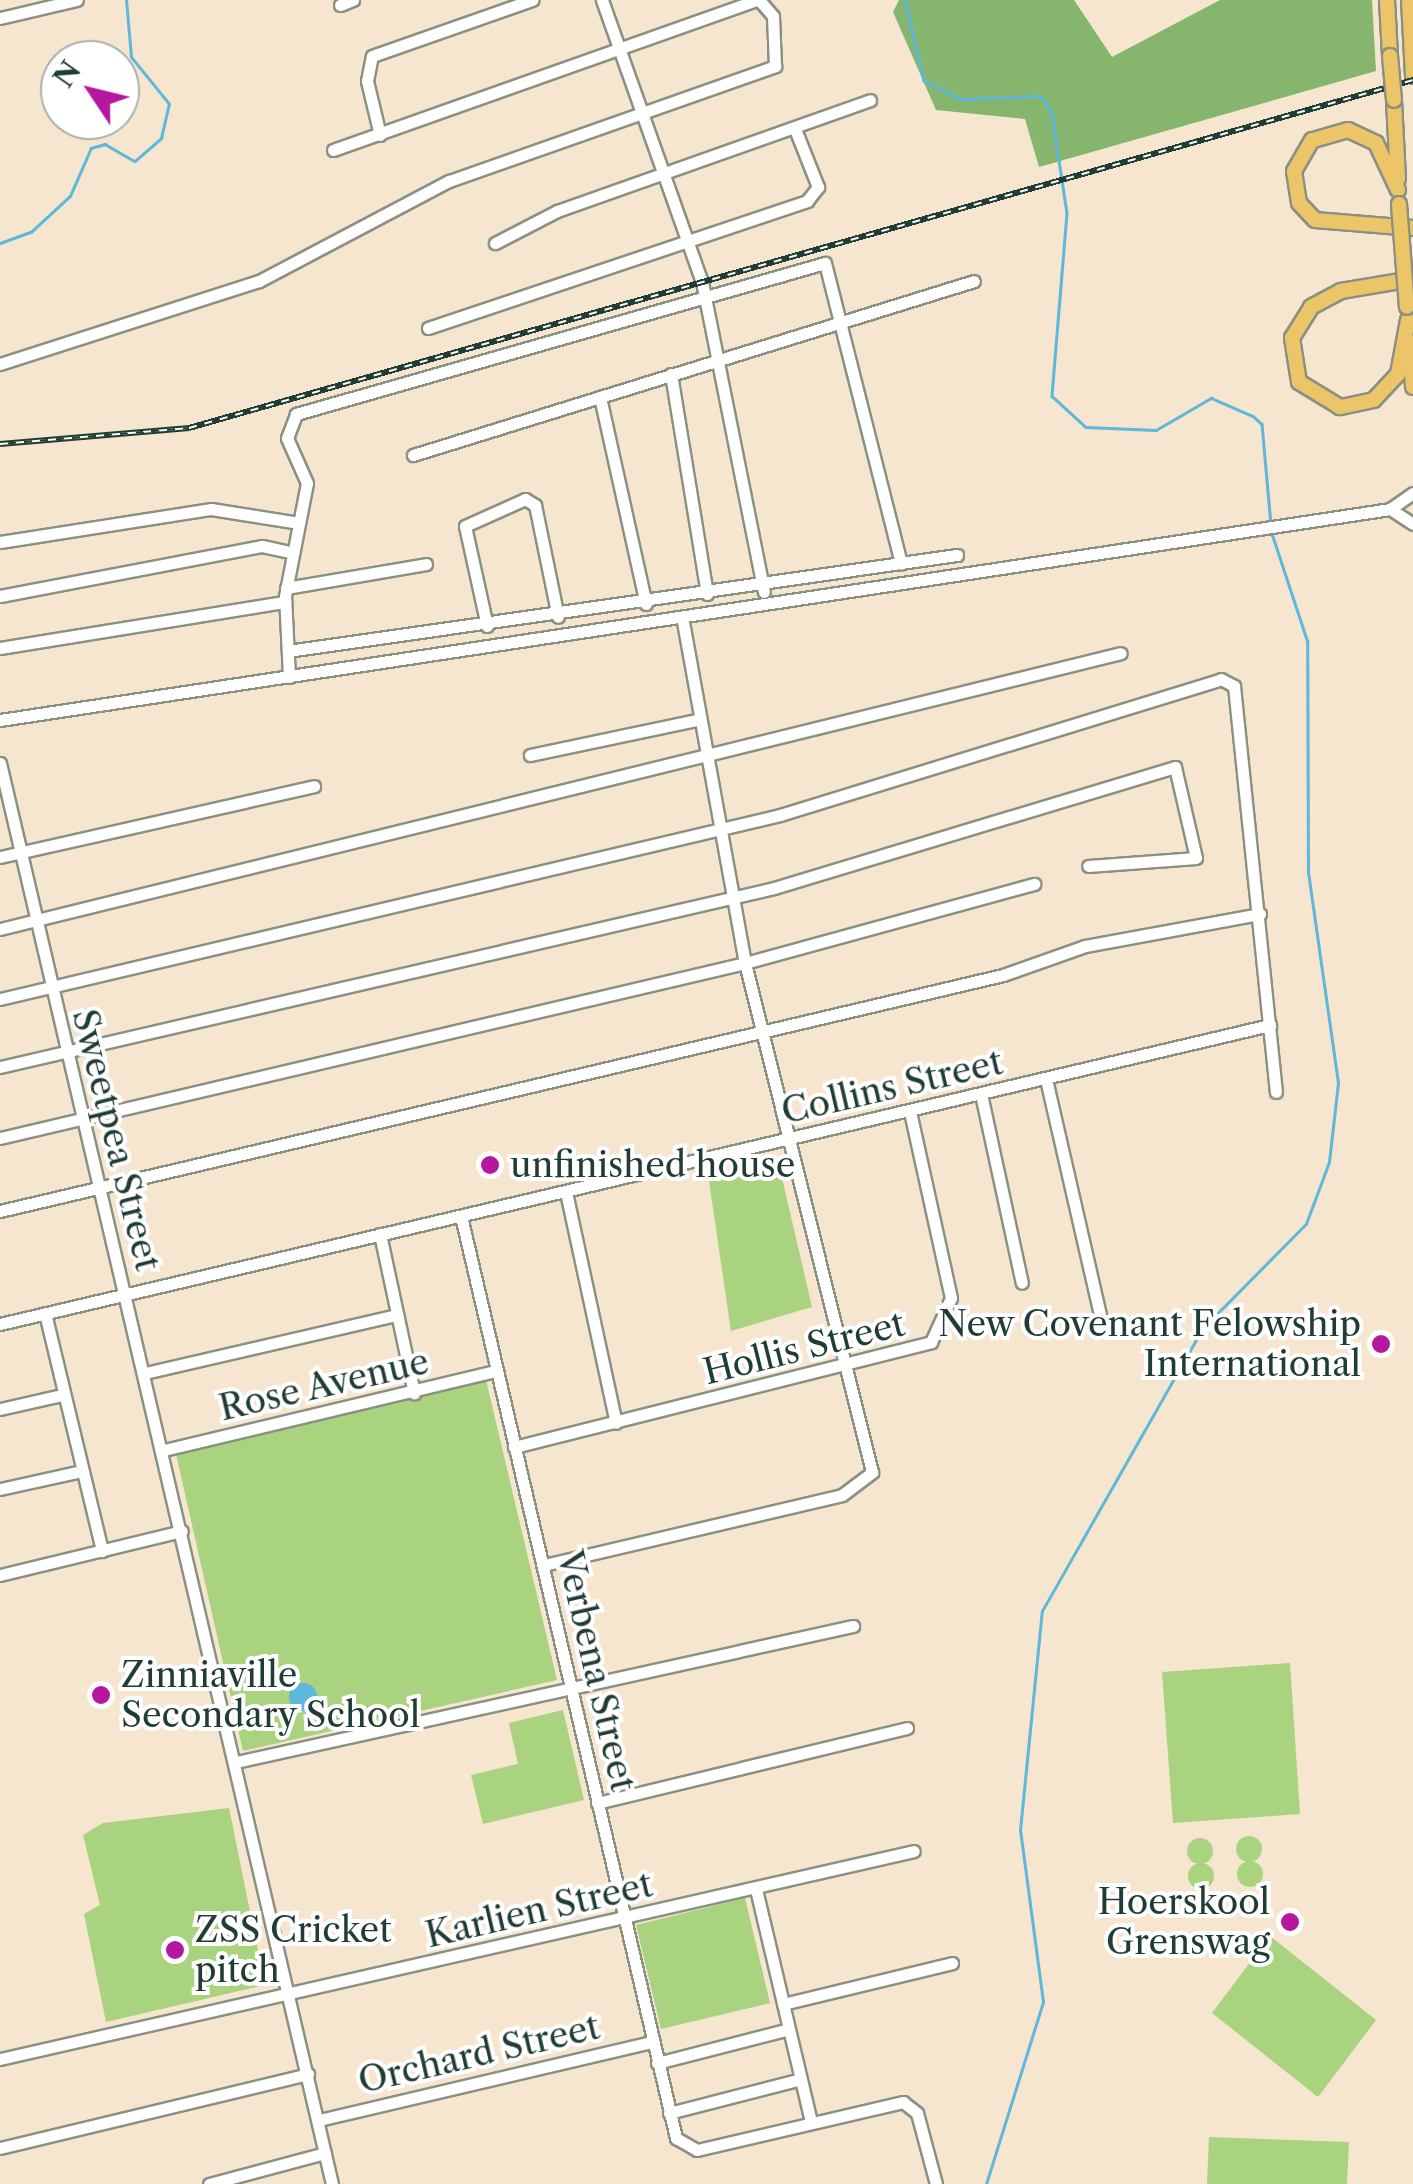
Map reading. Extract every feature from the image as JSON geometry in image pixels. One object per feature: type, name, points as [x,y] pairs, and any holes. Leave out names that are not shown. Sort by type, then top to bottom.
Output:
[{"type":"main road","points":[[1388,0],[1413,386]]},
{"type":"main road","points":[[1408,0],[1413,76]]},
{"type":"main road","points":[[1399,197],[1376,143],[1348,130],[1312,140],[1294,171],[1299,202],[1315,220],[1413,228]]},
{"type":"main road","points":[[1408,313],[1398,374],[1374,400],[1340,407],[1300,382],[1290,347],[1311,307],[1413,279]]},
{"type":"street","points":[[0,18],[78,0]]},
{"type":"street","points":[[380,135],[367,81],[372,56],[532,0]]},
{"type":"street","points":[[602,0],[668,174],[705,295],[766,601]]},
{"type":"street","points":[[0,364],[259,280],[449,182],[775,66],[773,16],[757,0],[333,150]]},
{"type":"street","points":[[495,243],[870,100]]},
{"type":"street","points":[[428,328],[816,196],[795,129]]},
{"type":"street","points":[[289,677],[286,588],[293,522],[308,483],[288,438],[296,414],[825,264],[843,322],[901,564]]},
{"type":"street","points":[[413,455],[974,282]]},
{"type":"street","points":[[671,374],[708,594]]},
{"type":"street","points":[[600,397],[646,604]]},
{"type":"street","points":[[0,720],[1390,508],[1413,492]]},
{"type":"street","points":[[487,626],[465,526],[525,499],[535,505],[558,617]]},
{"type":"street","points":[[1390,508],[1413,524]]},
{"type":"street","points":[[0,542],[211,509],[293,522]]},
{"type":"street","points":[[0,596],[262,546],[290,552]]},
{"type":"street","points":[[288,651],[558,617],[957,554]]},
{"type":"street","points":[[286,588],[426,564]]},
{"type":"street","points":[[0,648],[286,602]]},
{"type":"street","points":[[544,1565],[866,1485],[871,1462],[745,963],[722,830],[696,720],[682,617]]},
{"type":"street","points":[[0,929],[704,762],[1121,653]]},
{"type":"street","points":[[0,998],[722,830],[1221,679],[1234,686],[1276,1092]]},
{"type":"street","points":[[530,755],[696,720]]},
{"type":"street","name":"Sweetpea Street","points":[[0,763],[17,852],[146,1373],[332,2184]]},
{"type":"street","points":[[0,1067],[957,840],[1163,767],[1182,774],[1196,858],[1088,866]]},
{"type":"street","points":[[0,857],[314,786]]},
{"type":"street","points":[[0,1138],[745,963],[1034,884]]},
{"type":"street","points":[[0,1211],[763,1032],[1085,946],[1260,914]]},
{"type":"street","name":"Collins Street","points":[[0,1324],[1270,1025]]},
{"type":"street","points":[[1046,1079],[1101,1319]]},
{"type":"street","points":[[982,1094],[1022,1283]]},
{"type":"street","name":"Hollis Street","points":[[514,1447],[921,1349],[948,1314],[949,1277],[910,1111]]},
{"type":"street","points":[[566,1192],[616,1423]]},
{"type":"street","name":"Verbena Street","points":[[461,1216],[676,2138],[697,2150],[812,2122]]},
{"type":"street","points":[[380,1234],[414,1392]]},
{"type":"street","points":[[45,1313],[102,1550]]},
{"type":"street","points":[[146,1373],[397,1315]]},
{"type":"street","name":"Rose Avenue","points":[[164,1450],[496,1371]]},
{"type":"street","points":[[0,1409],[62,1395]]},
{"type":"street","points":[[0,1490],[80,1471]]},
{"type":"street","points":[[0,1576],[182,1531]]},
{"type":"street","points":[[236,1762],[853,1626]]},
{"type":"street","points":[[598,1803],[907,1728]]},
{"type":"street","name":"Karlien Street","points":[[0,2059],[914,1852]]},
{"type":"street","points":[[756,1889],[812,2122],[894,2102],[917,2113],[936,2184]]},
{"type":"street","points":[[783,2004],[952,1964]]},
{"type":"street","points":[[657,2063],[789,2029]]},
{"type":"street","name":"Orchard Street","points":[[318,2120],[652,2042]]},
{"type":"street","points":[[0,2148],[308,2074]]},
{"type":"street","points":[[669,2112],[801,2079]]},
{"type":"street","points":[[209,2184],[325,2153]]},
{"type":"green space","points":[[899,0],[1074,0],[1112,57],[1220,0],[1372,0],[1376,71],[1039,167],[1025,119],[936,110],[893,12]]},
{"type":"green space","points":[[779,1165],[812,1307],[731,1331],[709,1181]]},
{"type":"green space","points":[[486,1380],[557,1680],[243,1751],[176,1454]]},
{"type":"green space","points":[[1290,1663],[1300,1814],[1173,1823],[1162,1672]]},
{"type":"green space","points":[[563,1710],[584,1800],[483,1824],[471,1775],[518,1764],[509,1723]]},
{"type":"green space","name":"ZSS Cricket pitch","points":[[229,1808],[265,1985],[106,2022],[84,1914],[100,1905],[83,1835],[103,1823]]},
{"type":"green space","points":[[1249,1836],[1258,1840],[1262,1849],[1258,1858],[1249,1862],[1240,1858],[1236,1849],[1240,1840]]},
{"type":"green space","points":[[1200,1838],[1209,1842],[1213,1851],[1209,1860],[1200,1864],[1191,1860],[1187,1851],[1191,1842]]},
{"type":"green space","points":[[1250,1861],[1259,1865],[1263,1874],[1259,1883],[1250,1887],[1241,1883],[1237,1874],[1241,1865]]},
{"type":"green space","points":[[1201,1863],[1210,1867],[1214,1876],[1210,1885],[1201,1889],[1192,1885],[1188,1876],[1192,1867]]},
{"type":"green space","points":[[745,1898],[770,2003],[661,2029],[636,1925]]},
{"type":"green space","points":[[1270,1936],[1376,2020],[1318,2097],[1212,2013]]},
{"type":"green space","points":[[1209,2137],[1349,2142],[1347,2184],[1207,2184]]},
{"type":"water","points":[[303,1683],[313,1687],[317,1697],[313,1707],[303,1711],[293,1707],[289,1697],[293,1687]]},
{"type":"waterway","points":[[0,243],[31,232],[70,196],[91,148],[105,144],[135,161],[161,138],[169,104],[131,57],[126,0]]},
{"type":"waterway","points":[[905,0],[924,81],[961,99],[1041,96],[1052,113],[1067,213],[1052,396],[1086,427],[1156,430],[1211,398],[1253,416],[1262,424],[1271,524]]},
{"type":"waterway","points":[[986,2184],[1043,2002],[1020,1830],[1042,1611],[1203,1328],[1306,1224],[1329,1162],[1338,1083],[1308,872],[1307,641],[1271,532]]},
{"type":"railway","points":[[0,444],[189,428],[1413,80]]},
{"type":"place","name":"unfinished house","points":[[490,1165]]},
{"type":"place","name":"New Covenant Felowship International","points":[[1381,1344]]},
{"type":"place","name":"Zinniaville Secondary School","points":[[101,1695]]},
{"type":"place","name":"Hoerskool Grenswag","points":[[1290,1922]]},
{"type":"place","name":"ZSS Cricket pitch","points":[[175,1950]]}]
